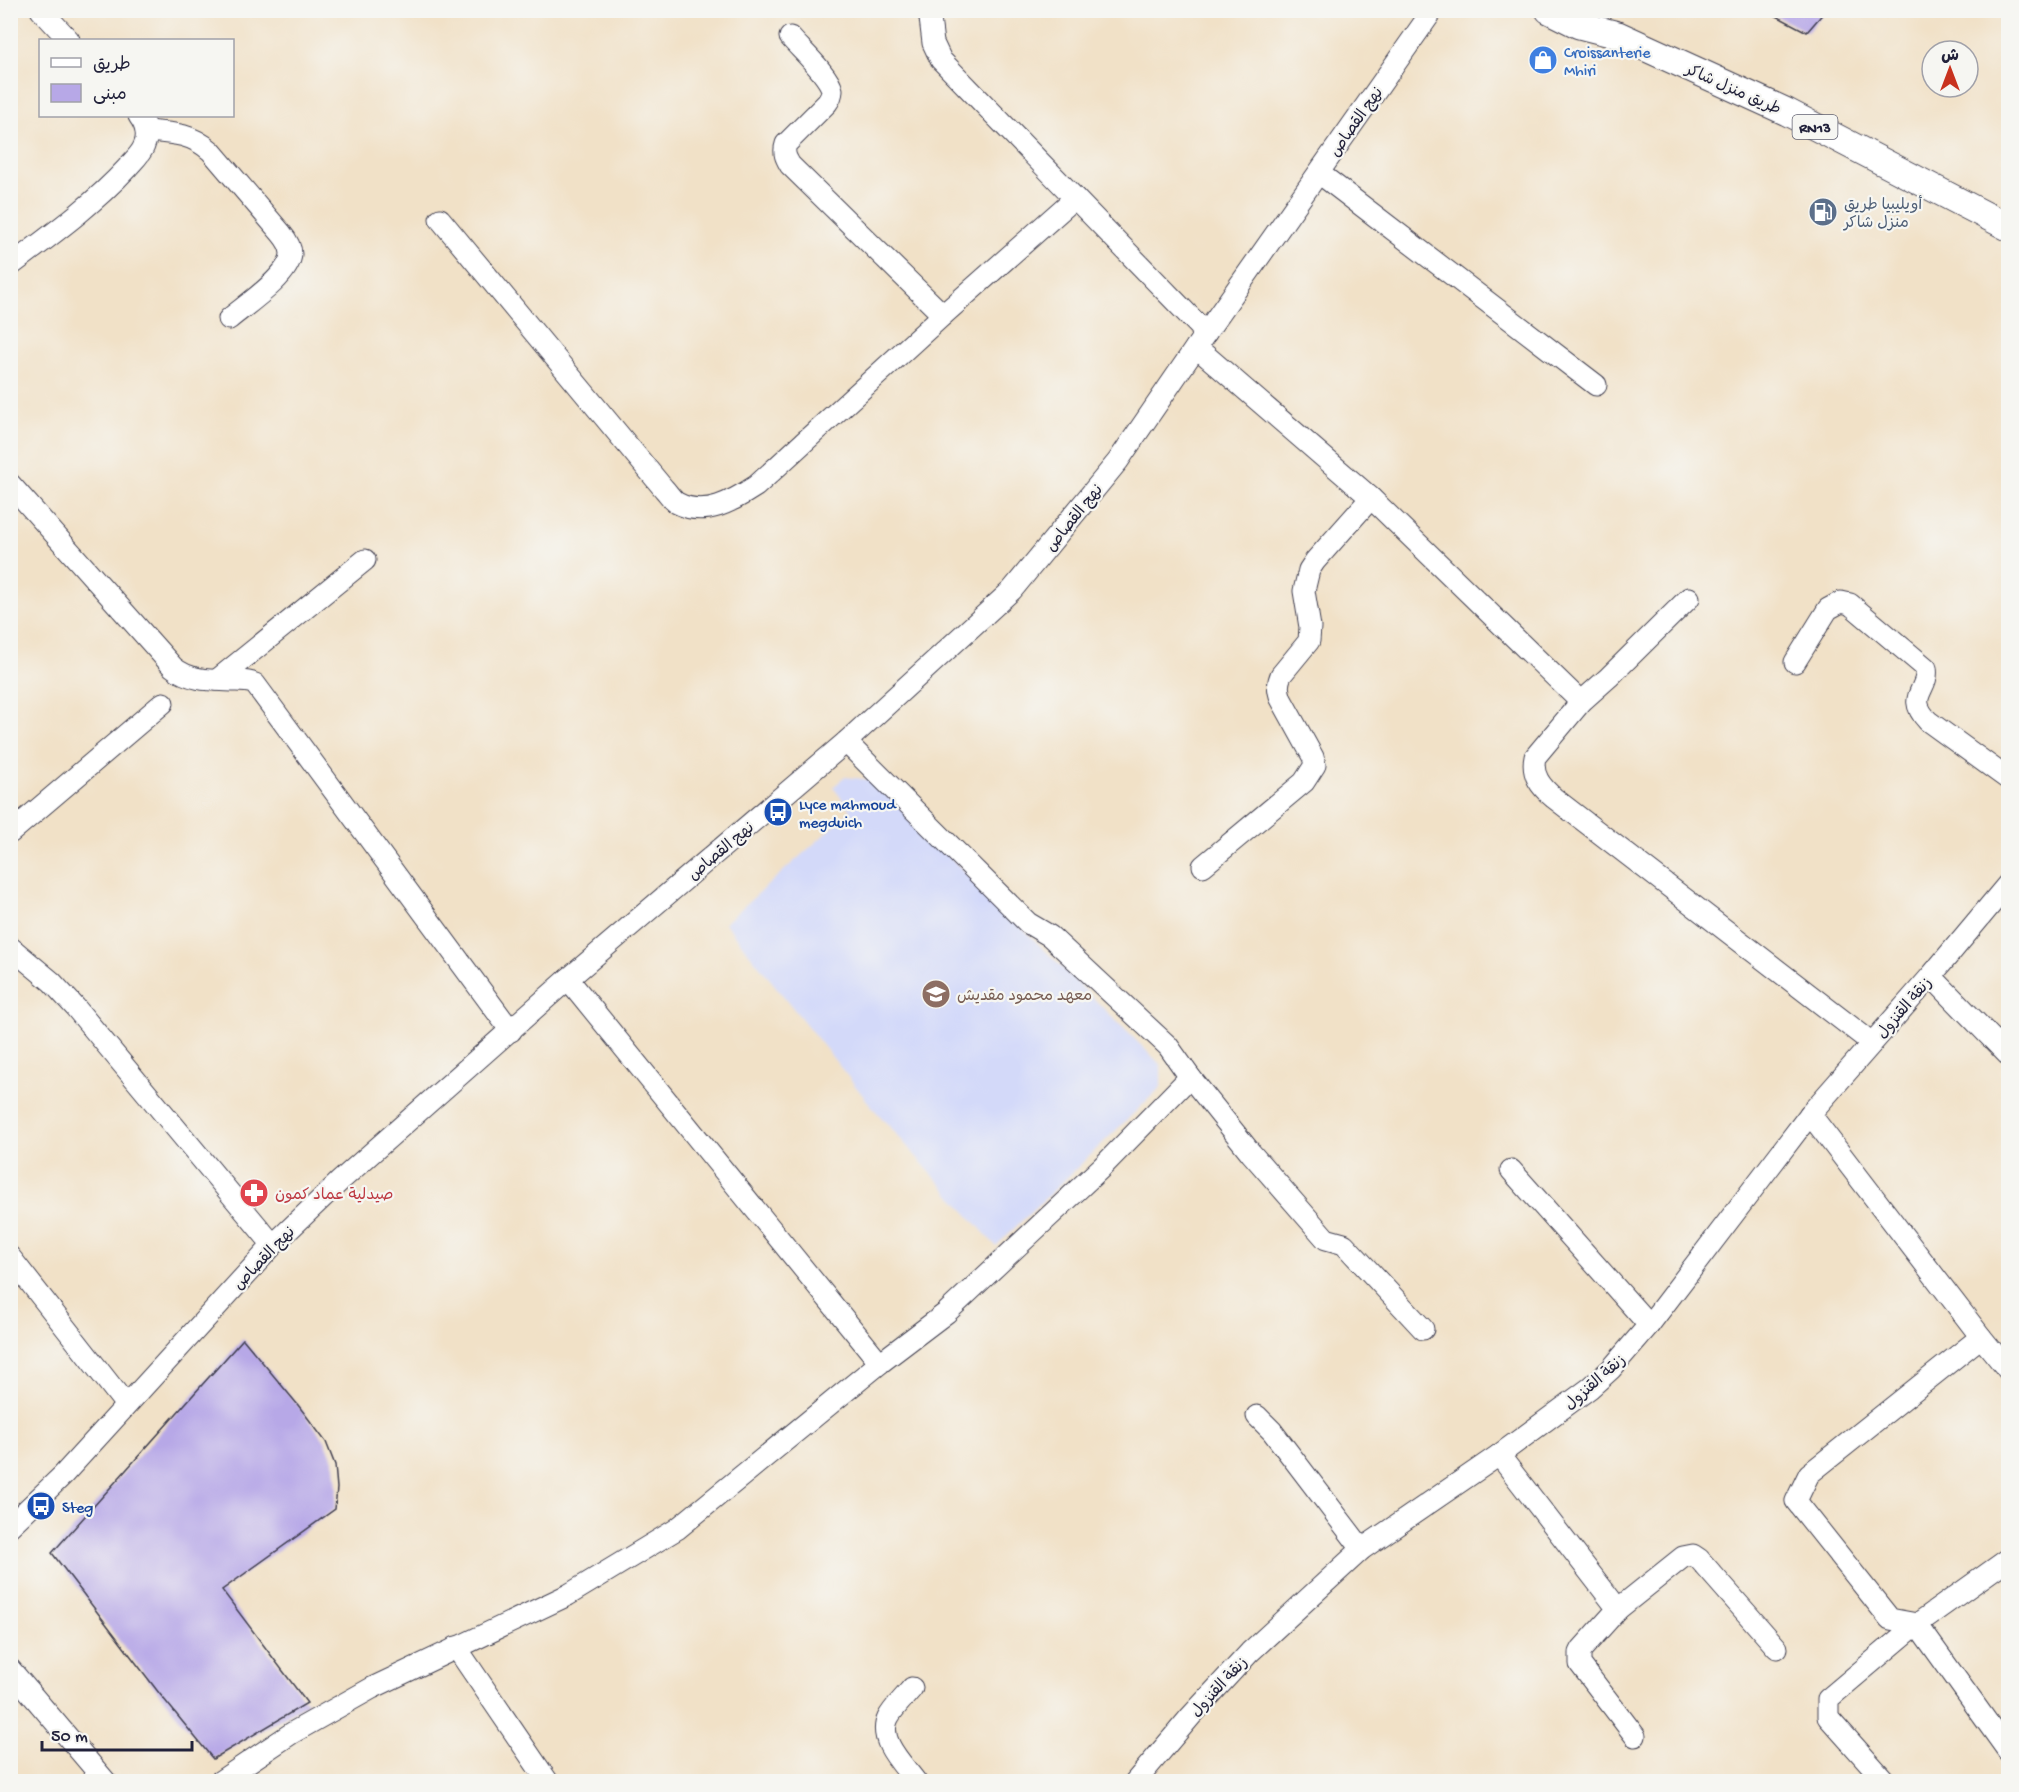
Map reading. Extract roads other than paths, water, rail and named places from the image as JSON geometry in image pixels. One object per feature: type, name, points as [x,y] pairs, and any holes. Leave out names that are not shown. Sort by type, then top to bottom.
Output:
[{"type":"main road","name":"طريق منزل شاكر","points":[[1549,10],[1579,25],[1618,35],[1787,112],[2008,227]]},
{"type":"main road","name":"طريق منزل شاكر","points":[[1583,10],[1618,35]]},
{"type":"street","points":[[41,10],[68,39]]},
{"type":"street","points":[[929,10],[933,43],[941,60],[1075,198],[1201,340],[1371,498],[1581,702]]},
{"type":"street","name":"نهج القصاص","points":[[1401,55],[1414,10]]},
{"type":"street","name":"نهج القصاص","points":[[10,1526],[63,1475],[273,1245],[340,1181],[568,979],[846,742],[1012,590],[1118,461],[1433,10]]},
{"type":"street","points":[[790,37],[832,88],[827,103],[786,144],[785,156],[790,165],[943,315]]},
{"type":"street","points":[[10,266],[110,186],[142,150],[146,140],[142,123],[199,141],[211,151],[288,243],[291,254],[288,265],[281,276],[228,319]]},
{"type":"street","points":[[1319,173],[1596,385]]},
{"type":"street","points":[[440,219],[676,502],[695,508],[709,508],[733,501],[756,486],[1075,198]]},
{"type":"street","points":[[10,484],[182,675],[191,678],[251,682],[261,691],[511,1031]]},
{"type":"street","points":[[1203,866],[1304,782],[1315,765],[1313,757],[1281,699],[1278,690],[1279,681],[1281,675],[1309,641],[1310,627],[1304,591],[1309,570],[1371,498]]},
{"type":"street","points":[[217,680],[365,560]]},
{"type":"street","points":[[1689,598],[1581,702],[1535,757],[1533,766],[1540,784],[1554,798],[1872,1043]]},
{"type":"street","points":[[1795,662],[1828,609],[1841,602],[1850,604],[1926,668],[1927,675],[1917,699],[1922,715],[2008,779]]},
{"type":"street","points":[[10,833],[163,703]]},
{"type":"street","points":[[846,742],[1028,923],[1050,936],[1168,1046],[1251,1153],[1326,1239],[1344,1245],[1423,1329]]},
{"type":"street","name":"زنقة القنزول","points":[[1135,1782],[1250,1652],[1362,1549],[1499,1455],[1590,1388],[1611,1369],[1649,1325],[1810,1114],[2008,884]]},
{"type":"street","points":[[10,947],[52,982],[75,1007],[273,1245]]},
{"type":"street","points":[[1931,976],[2008,1055]]},
{"type":"street","points":[[568,979],[880,1363]]},
{"type":"street","points":[[219,1782],[292,1732],[372,1688],[568,1595],[677,1529],[880,1363],[946,1313],[1101,1168],[1190,1077]]},
{"type":"street","points":[[1810,1114],[2008,1370]]},
{"type":"street","points":[[1511,1170],[1649,1325]]},
{"type":"street","points":[[10,1257],[126,1405]]},
{"type":"street","points":[[1981,1337],[1809,1474],[1796,1501],[1890,1619],[1917,1624],[2008,1751]]},
{"type":"street","points":[[1257,1416],[1272,1431],[1362,1549]]},
{"type":"street","points":[[1499,1455],[1618,1609]]},
{"type":"street","points":[[1635,1736],[1580,1664],[1579,1659],[1582,1649],[1618,1609],[1683,1557],[1693,1555],[1699,1559],[1776,1648]]},
{"type":"street","points":[[1886,1782],[1828,1717],[1828,1700],[1917,1624],[2008,1559]]},
{"type":"street","points":[[456,1647],[548,1782]]},
{"type":"street","points":[[10,1669],[106,1782]]},
{"type":"street","points":[[912,1688],[888,1718],[885,1729],[887,1742],[916,1782]]},
{"type":"place","name":"Croissanterie Mhiri","points":[[1543,60]]},
{"type":"place","name":"أويليبيا طريق منزل شاكر","points":[[1823,212]]},
{"type":"place","name":"Lyce mahmoud megduich","points":[[778,812]]},
{"type":"place","name":"معهد محمود مقديش","points":[[936,994]]},
{"type":"place","name":"صيدلية عماد كمون","points":[[254,1193]]},
{"type":"place","name":"Steg","points":[[41,1506]]}]
